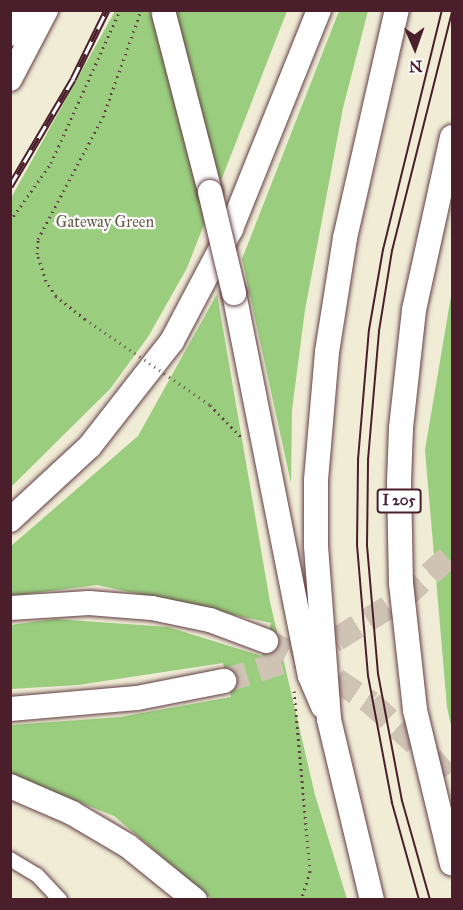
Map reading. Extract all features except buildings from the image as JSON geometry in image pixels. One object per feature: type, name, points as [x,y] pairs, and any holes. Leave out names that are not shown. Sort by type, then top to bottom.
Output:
[{"type":"highway","points":[[10,520],[90,446],[172,340],[231,229],[319,10]]},
{"type":"highway","points":[[328,719],[316,545],[316,480],[327,352],[357,182],[397,10]]},
{"type":"highway","points":[[152,12],[210,192],[234,293],[310,676],[328,719],[372,900]]},
{"type":"highway","points":[[10,34],[37,13]]},
{"type":"highway","points":[[10,79],[37,13]]},
{"type":"highway","name":"I 205","points":[[453,137],[414,310],[401,428],[399,482],[401,583],[415,710],[453,864]]},
{"type":"highway","points":[[10,608],[89,603],[152,608],[210,620],[266,641]]},
{"type":"highway","points":[[10,709],[137,698],[224,681]]},
{"type":"highway","points":[[10,786],[72,813],[128,846],[195,900]]},
{"type":"street","points":[[10,859],[37,875],[60,900]]},
{"type":"path","points":[[10,222],[51,163],[120,10]]},
{"type":"path","points":[[152,12],[103,117],[38,239],[37,254],[46,281],[56,296],[85,319],[210,405]]},
{"type":"green space","name":"Gateway Green","points":[[115,11],[287,11],[187,268],[148,337],[110,389],[11,487],[11,198]]},
{"type":"green space","points":[[339,11],[368,11],[343,108],[305,310],[292,410],[291,483],[242,259]]},
{"type":"green space","points":[[452,290],[452,730],[447,707],[425,450]]},
{"type":"green space","points":[[217,294],[270,602],[315,795],[347,899],[212,899],[114,816],[11,775],[11,725],[120,717],[231,697],[223,663],[78,685],[11,689],[10,625],[55,619],[168,627],[262,656],[271,623],[97,585],[11,596],[11,546],[138,436]]},
{"type":"tunnel","points":[[224,681],[302,656],[337,639],[403,598],[452,554]]},
{"type":"tunnel","points":[[266,641],[306,660],[371,703],[431,758],[452,783]]},
{"type":"tram line","points":[[419,900],[392,803],[368,676],[357,546],[358,460],[369,330],[383,250],[442,10]]},
{"type":"tram line","points":[[430,900],[402,801],[378,674],[367,546],[368,460],[379,331],[392,251],[452,12]]},
{"type":"railway","points":[[10,186],[73,79],[107,10]]}]
